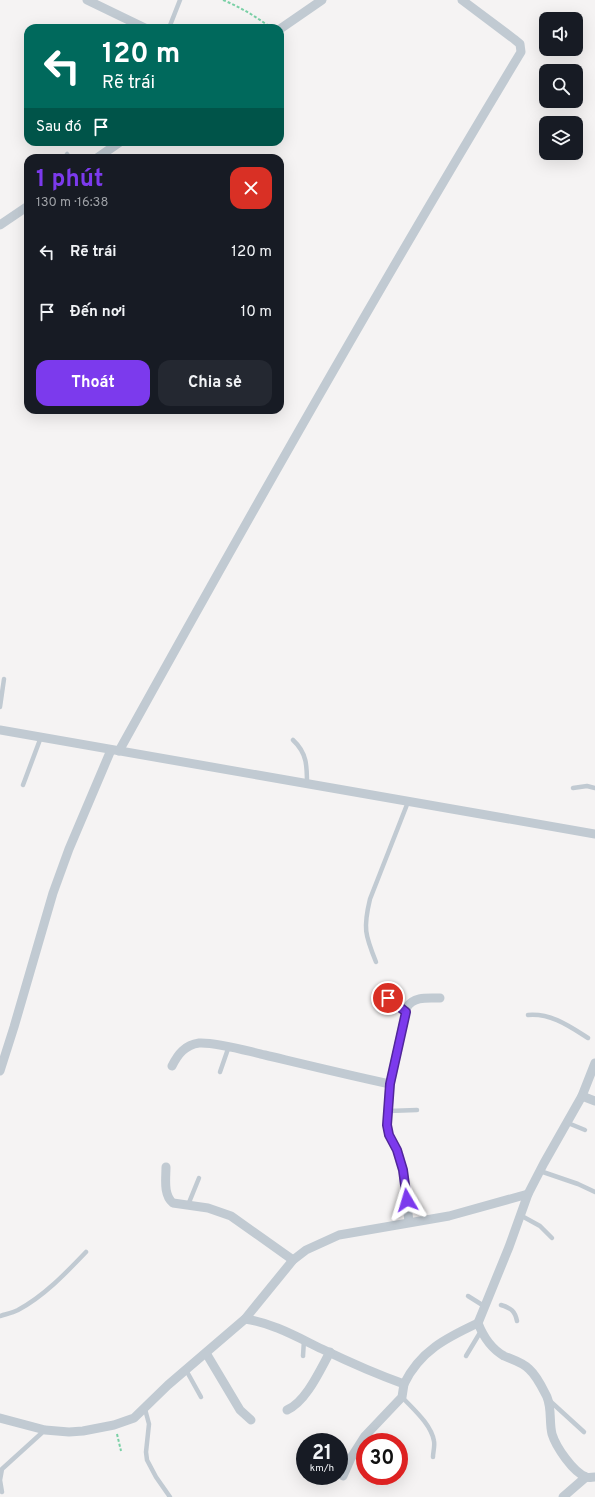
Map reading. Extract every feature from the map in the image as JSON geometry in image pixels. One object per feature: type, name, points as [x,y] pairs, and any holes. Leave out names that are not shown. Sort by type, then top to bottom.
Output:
[{"type":"street","points":[[88,0],[137,24]]},
{"type":"street","points":[[284,26],[322,0]]},
{"type":"street","points":[[0,1068],[53,893],[69,849],[115,750],[187,629],[432,199],[521,52],[520,44],[462,0]]},
{"type":"street","points":[[103,154],[114,146]]},
{"type":"street","points":[[0,225],[24,209]]},
{"type":"street","points":[[0,730],[595,834]]},
{"type":"street","points":[[409,1222],[403,1170],[397,1150],[389,1135],[387,1125],[390,1084],[406,1012],[410,1002],[440,998]]},
{"type":"street","points":[[172,1066],[178,1055],[191,1045],[200,1043],[230,1046],[390,1084]]},
{"type":"street","points":[[479,1327],[528,1194],[582,1096],[595,1063]]},
{"type":"street","points":[[582,1096],[595,1101]]},
{"type":"street","points":[[166,1167],[166,1192],[173,1203],[208,1208],[231,1216],[293,1260]]},
{"type":"street","points":[[0,1418],[45,1430],[83,1431],[114,1425],[134,1418],[168,1385],[245,1319],[293,1260],[306,1250],[339,1235],[469,1211],[528,1194]]},
{"type":"street","points":[[245,1319],[279,1329],[404,1384]]},
{"type":"street","points":[[348,1465],[365,1436],[402,1397],[404,1384],[414,1366],[436,1345],[450,1336],[479,1327]]},
{"type":"street","points":[[479,1327],[494,1348],[530,1369],[548,1400],[552,1416],[552,1432],[554,1439],[574,1468],[591,1477],[563,1497]]},
{"type":"street","points":[[287,1410],[298,1403],[304,1395],[330,1352]]},
{"type":"street","points":[[206,1353],[240,1410],[251,1420]]},
{"type":"lane","points":[[171,24],[180,0]]},
{"type":"lane","points":[[0,707],[4,678]]},
{"type":"lane","points":[[23,785],[40,737]]},
{"type":"lane","points":[[293,740],[303,752],[307,768],[307,784]]},
{"type":"lane","points":[[573,788],[587,786],[595,788]]},
{"type":"lane","points":[[376,962],[366,936],[367,914],[373,893],[408,802]]},
{"type":"lane","points":[[388,998],[406,1012]]},
{"type":"lane","points":[[528,1015],[543,1016],[558,1020],[588,1038]]},
{"type":"lane","points":[[220,1072],[230,1046]]},
{"type":"lane","points":[[388,1111],[417,1110]]},
{"type":"lane","points":[[568,1123],[585,1130]]},
{"type":"lane","points":[[540,1171],[578,1184],[595,1192]]},
{"type":"lane","points":[[188,1205],[199,1178]]},
{"type":"lane","points":[[520,1215],[540,1226],[552,1238]]},
{"type":"lane","points":[[0,1316],[16,1311],[44,1292],[65,1274],[86,1252]]},
{"type":"lane","points":[[468,1296],[488,1303]]},
{"type":"lane","points":[[501,1305],[512,1309],[517,1321]]},
{"type":"lane","points":[[466,1356],[479,1327]]},
{"type":"lane","points":[[303,1356],[304,1340]]},
{"type":"lane","points":[[186,1370],[201,1397]]},
{"type":"lane","points":[[402,1397],[431,1432],[434,1441],[433,1457]]},
{"type":"lane","points":[[548,1400],[584,1432]]},
{"type":"lane","points":[[145,1408],[149,1424],[149,1436],[146,1452],[147,1460],[156,1477],[170,1497]]},
{"type":"lane","points":[[2,1492],[0,1480],[2,1469],[45,1430]]},
{"type":"path","points":[[223,0],[234,4],[266,24]]},
{"type":"path","points":[[114,1425],[121,1451]]},
{"type":"route","points":[[388,998],[406,1012],[390,1084],[387,1125],[389,1135],[397,1150],[403,1170],[407,1200]]}]
